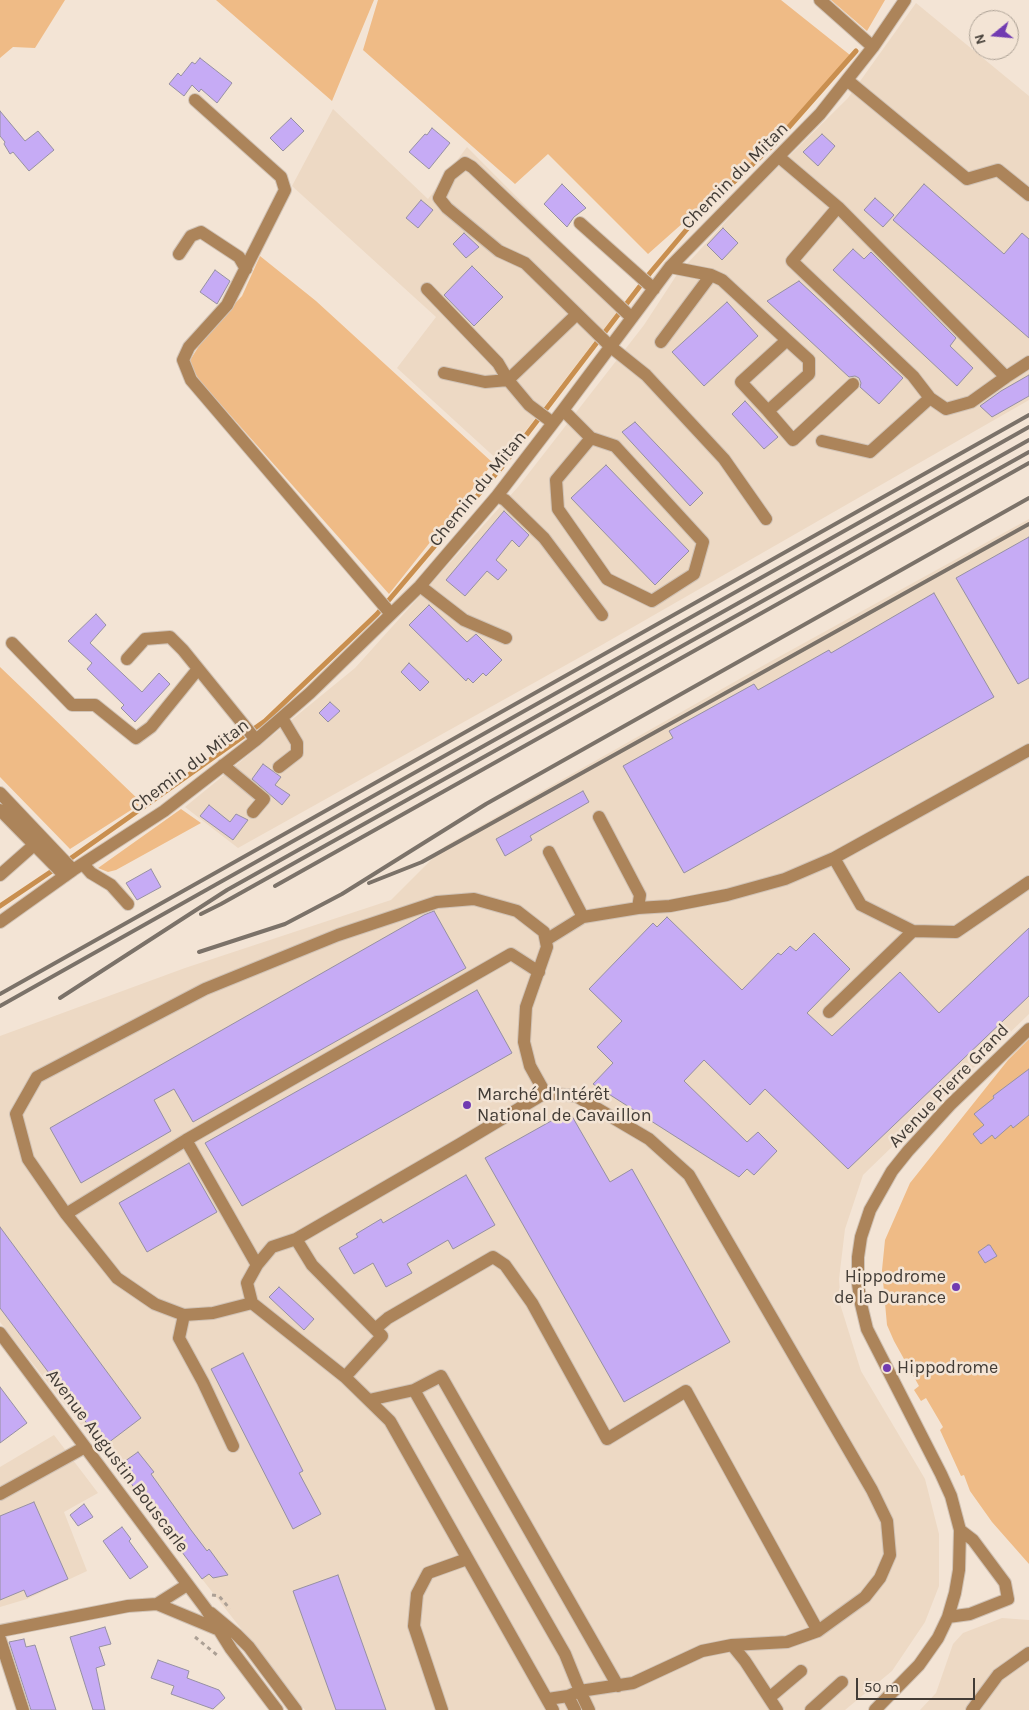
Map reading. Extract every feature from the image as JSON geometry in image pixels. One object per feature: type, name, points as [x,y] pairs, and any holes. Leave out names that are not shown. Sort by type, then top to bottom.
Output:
[{"type":"street","points":[[820,0],[873,47]]},
{"type":"street","name":"Chemin du Mitan","points":[[0,922],[74,870],[164,811],[256,740],[310,693],[420,586],[497,496],[564,410],[670,267],[820,114],[873,47],[905,0]]},
{"type":"street","points":[[847,80],[967,179],[998,170],[1029,195]]},
{"type":"street","points":[[195,100],[281,177],[285,190],[227,305],[189,347],[183,360],[192,380],[391,614]]},
{"type":"street","points":[[779,157],[838,207],[1006,376]]},
{"type":"street","points":[[632,318],[472,167],[465,163],[450,175],[439,198],[447,208],[499,251],[525,263],[611,346],[646,375],[724,459],[766,519]]},
{"type":"street","points":[[838,207],[792,261],[913,376],[930,398],[946,409],[971,402],[1006,376],[1029,362]]},
{"type":"street","points":[[580,223],[654,289]]},
{"type":"street","points":[[179,254],[191,236],[201,232],[238,257],[246,269]]},
{"type":"street","points":[[670,267],[711,275],[722,280],[809,360],[809,374],[768,411]]},
{"type":"street","points":[[661,342],[711,275]]},
{"type":"street","points":[[427,289],[498,363],[508,380],[530,405],[553,424]]},
{"type":"street","points":[[444,372],[486,382],[508,380],[577,314]]},
{"type":"street","points":[[787,340],[742,382],[793,440],[853,384]]},
{"type":"street","points":[[822,441],[870,452],[930,398]]},
{"type":"street","points":[[564,410],[591,438],[615,446],[703,542],[694,574],[652,600],[607,579],[558,509],[556,480],[591,438]]},
{"type":"street","points":[[497,496],[505,500],[544,538],[602,615]]},
{"type":"street","points":[[420,586],[464,620],[506,638]]},
{"type":"street","points":[[127,659],[145,639],[170,637],[183,650],[256,740]]},
{"type":"street","points":[[12,643],[72,705],[95,705],[136,738],[151,727],[198,669]]},
{"type":"street","points":[[279,767],[297,753],[298,744],[282,718]]},
{"type":"street","points":[[546,940],[583,917],[638,908],[670,906],[727,895],[785,879],[834,858],[1029,750]]},
{"type":"street","points":[[223,765],[264,799],[253,812]]},
{"type":"street","points":[[0,793],[74,870]]},
{"type":"street","points":[[0,810],[34,845],[74,870],[91,873],[111,885],[128,904]]},
{"type":"street","points":[[599,817],[640,895],[638,908]]},
{"type":"street","points":[[0,875],[34,845]]},
{"type":"street","points":[[549,852],[583,917]]},
{"type":"street","points":[[834,858],[861,905],[913,931],[956,932],[1029,882]]},
{"type":"street","points":[[252,1303],[213,1313],[184,1315],[155,1304],[117,1278],[66,1214],[28,1159],[16,1114],[37,1077],[204,989],[338,935],[437,902],[474,899],[517,911],[544,932],[548,947],[526,1007],[524,1042],[530,1066],[545,1093]]},
{"type":"street","points":[[829,1012],[913,931]]},
{"type":"street","points":[[66,1214],[186,1140],[511,954],[539,972]]},
{"type":"street","name":"Avenue Pierre Grand","points":[[875,1710],[919,1665],[938,1638],[948,1616],[955,1593],[959,1570],[960,1530],[955,1509],[941,1474],[867,1330],[858,1284],[858,1258],[861,1237],[870,1210],[892,1171],[908,1151],[950,1105],[1029,1029]]},
{"type":"street","points":[[545,1093],[576,1096],[649,1139],[689,1175],[872,1490],[887,1521],[890,1555],[880,1578],[865,1597],[818,1630],[786,1642],[732,1645],[702,1651],[633,1683],[574,1693],[550,1706],[390,1422],[345,1377],[252,1303],[247,1283],[257,1265],[272,1247],[296,1239],[545,1093]]},
{"type":"street","points":[[186,1140],[257,1265]]},
{"type":"street","points":[[296,1239],[312,1264],[382,1336],[345,1377]]},
{"type":"street","points":[[375,1329],[388,1318],[493,1257],[505,1265],[532,1303],[607,1439],[686,1391],[818,1630]]},
{"type":"street","points":[[184,1315],[179,1338],[233,1446]]},
{"type":"street","name":"Avenue Augustin Bouscarle","points":[[0,1333],[206,1609]]},
{"type":"street","points":[[369,1400],[414,1390],[441,1376],[618,1686]]},
{"type":"street","points":[[414,1390],[565,1654],[574,1693],[575,1710]]},
{"type":"street","points":[[0,1494],[85,1448]]},
{"type":"street","points":[[948,1616],[970,1614],[1008,1600],[1005,1583],[973,1540],[960,1530]]},
{"type":"street","points":[[442,1710],[414,1626],[417,1594],[428,1574],[467,1559]]},
{"type":"street","points":[[157,1604],[187,1585]]},
{"type":"street","points":[[0,1631],[128,1606],[157,1604],[217,1629]]},
{"type":"street","points":[[206,1609],[217,1629],[277,1710]]},
{"type":"street","points":[[206,1609],[249,1647],[296,1710]]},
{"type":"street","points":[[0,1638],[5,1670],[23,1710]]},
{"type":"street","points":[[732,1645],[745,1661],[777,1710]]},
{"type":"street","points":[[972,1710],[998,1675],[1029,1652]]},
{"type":"street","points":[[769,1698],[801,1671]]},
{"type":"street","points":[[810,1710],[842,1682]]},
{"type":"street","points":[[574,1693],[589,1710]]},
{"type":"path","points":[[192,1634],[220,1659]]},
{"type":"shaded area","points":[[0,0],[65,0],[35,48],[13,47],[0,58]]},
{"type":"shaded area","points":[[216,0],[374,0],[332,101]]},
{"type":"shaded area","points":[[378,0],[781,0],[850,55],[772,144],[648,254],[548,154],[515,184],[363,50]]},
{"type":"shaded area","points":[[831,0],[885,0],[867,31]]},
{"type":"shaded area","points":[[916,3],[969,47],[969,60],[985,60],[1029,96],[1029,400],[600,646],[238,848],[185,807],[355,668],[518,487],[644,325],[676,276],[751,194],[848,98]]},
{"type":"shaded area","points":[[333,109],[428,199],[467,147],[623,304],[501,463],[397,368],[436,317],[292,186]]},
{"type":"shaded area","points":[[260,256],[316,301],[493,463],[389,594],[199,380],[189,362],[207,333],[242,296]]},
{"type":"shaded area","name":"Marché d'Intérêt National de Cavaillon","points":[[1029,519],[1029,1014],[863,1175],[845,1229],[839,1279],[841,1307],[861,1371],[925,1479],[939,1534],[939,1586],[925,1622],[892,1671],[845,1710],[305,1710],[0,1322],[0,1036],[185,968],[391,900],[445,846],[766,664]]},
{"type":"shaded area","points":[[0,667],[142,803],[70,849],[0,777]]},
{"type":"shaded area","points":[[181,809],[201,823],[116,870],[108,872],[98,868]]},
{"type":"shaded area","name":"Hippodrome de la Durance","points":[[1029,1039],[1029,1564],[992,1522],[970,1491],[964,1475],[961,1476],[940,1430],[943,1427],[926,1398],[921,1401],[914,1390],[919,1386],[887,1325],[882,1270],[885,1240],[910,1183],[1008,1060]]},
{"type":"shaded area","points":[[54,1435],[98,1493],[64,1512],[87,1571],[27,1599],[0,1607],[0,1467]]},
{"type":"shaded area","points":[[1002,1618],[1029,1620],[1029,1710],[920,1710],[936,1693],[953,1644],[963,1633]]},
{"type":"building","points":[[200,58],[232,83],[217,103],[201,89],[199,92],[192,85],[184,96],[169,84],[178,73],[181,76],[192,62],[195,64]]},
{"type":"building","points":[[0,111],[25,141],[38,131],[54,150],[29,171],[13,152],[10,154],[0,136]]},
{"type":"building","points":[[291,118],[304,131],[283,151],[270,138]]},
{"type":"building","points":[[432,128],[450,143],[429,169],[409,152]]},
{"type":"building","points":[[822,134],[835,146],[818,166],[803,152]]},
{"type":"building","points":[[562,184],[586,208],[574,217],[567,227],[544,204]]},
{"type":"building","points":[[924,184],[1004,254],[1022,233],[1029,239],[1029,338],[893,220]]},
{"type":"building","points":[[875,198],[894,215],[883,227],[864,210]]},
{"type":"building","points":[[421,200],[433,210],[418,228],[406,218]]},
{"type":"building","points":[[723,228],[738,243],[722,260],[707,245]]},
{"type":"building","points":[[464,233],[479,247],[466,258],[453,244]]},
{"type":"building","points":[[853,249],[864,259],[871,252],[956,338],[950,346],[973,368],[957,386],[833,270]]},
{"type":"building","points":[[472,266],[503,297],[474,326],[444,295]]},
{"type":"building","points":[[215,270],[230,281],[217,304],[200,292]]},
{"type":"building","points":[[799,281],[903,378],[879,404],[860,387],[859,378],[855,376],[849,377],[767,301]]},
{"type":"building","points":[[727,302],[758,336],[704,386],[672,352]]},
{"type":"building","points":[[1029,375],[1029,396],[992,417],[980,406],[1001,391]]},
{"type":"building","points":[[745,401],[778,437],[764,449],[732,414]]},
{"type":"building","points":[[635,422],[703,493],[690,506],[622,432]]},
{"type":"building","points":[[606,465],[689,551],[655,585],[571,498]]},
{"type":"building","points":[[504,511],[529,535],[519,547],[512,540],[496,560],[507,570],[498,580],[487,571],[465,596],[446,580]]},
{"type":"building","points":[[1029,537],[1029,678],[1018,684],[956,578]]},
{"type":"building","points":[[934,593],[994,697],[684,873],[623,766],[673,738],[669,731],[754,684],[758,690],[829,650],[831,653]]},
{"type":"building","points":[[429,605],[467,642],[476,634],[502,660],[486,676],[483,673],[473,683],[468,678],[466,681],[409,625]]},
{"type":"building","points":[[96,614],[106,625],[90,643],[142,692],[159,673],[170,684],[135,722],[121,708],[124,705],[87,669],[92,663],[68,641]]},
{"type":"building","points":[[409,663],[429,682],[420,691],[401,672]]},
{"type":"building","points":[[330,702],[340,711],[328,722],[319,713]]},
{"type":"building","points":[[263,764],[281,777],[275,785],[290,795],[282,805],[252,779]]},
{"type":"building","points":[[583,791],[589,802],[530,836],[532,840],[505,856],[496,839]]},
{"type":"building","points":[[209,805],[230,822],[236,814],[248,820],[233,840],[200,816]]},
{"type":"building","points":[[151,869],[161,887],[137,900],[126,883]]},
{"type":"building","points":[[434,911],[466,968],[193,1122],[174,1089],[154,1100],[171,1131],[81,1183],[50,1128]]},
{"type":"building","points":[[667,917],[742,990],[778,953],[781,955],[790,946],[796,951],[814,933],[850,969],[807,1013],[832,1036],[900,972],[939,1013],[1029,928],[1029,996],[848,1169],[765,1089],[750,1105],[704,1060],[684,1081],[747,1142],[758,1132],[777,1151],[754,1175],[747,1169],[739,1177],[593,1084],[613,1063],[597,1047],[622,1021],[589,989],[653,923],[657,927]]},
{"type":"building","points":[[477,990],[512,1053],[242,1206],[205,1143]]},
{"type":"building","points":[[1029,1069],[1029,1115],[1013,1128],[1011,1125],[995,1139],[992,1135],[981,1144],[973,1134],[984,1125],[974,1114],[994,1098],[993,1096]]},
{"type":"building","points":[[569,1111],[610,1182],[632,1169],[730,1342],[624,1402],[485,1158]]},
{"type":"building","points":[[189,1163],[217,1212],[147,1252],[119,1203]]},
{"type":"building","points":[[466,1175],[495,1225],[453,1249],[448,1240],[407,1264],[412,1273],[386,1287],[373,1263],[354,1274],[339,1248],[358,1237],[356,1234],[381,1219],[383,1223]]},
{"type":"building","points":[[0,1227],[141,1418],[104,1446],[0,1308]]},
{"type":"building","points":[[990,1245],[997,1256],[985,1263],[978,1252]]},
{"type":"building","points":[[279,1287],[314,1319],[304,1330],[269,1297]]},
{"type":"building","points":[[243,1353],[303,1471],[299,1473],[321,1514],[293,1529],[211,1369]]},
{"type":"building","points":[[0,1387],[27,1423],[0,1443]]},
{"type":"building","points":[[138,1452],[154,1472],[151,1474],[191,1530],[207,1551],[209,1549],[228,1575],[213,1578],[209,1574],[202,1579],[118,1466]]},
{"type":"building","points":[[34,1502],[68,1579],[27,1597],[24,1590],[0,1600],[0,1516]]},
{"type":"building","points":[[84,1504],[93,1517],[78,1526],[70,1515]]},
{"type":"building","points":[[122,1527],[131,1539],[129,1541],[148,1567],[130,1579],[103,1541]]},
{"type":"building","points":[[338,1575],[386,1710],[336,1710],[293,1591]]},
{"type":"building","points":[[105,1627],[111,1644],[99,1647],[105,1665],[96,1668],[105,1710],[93,1710],[70,1637]]},
{"type":"building","points":[[24,1639],[26,1647],[35,1645],[56,1710],[31,1710],[9,1642]]},
{"type":"building","points":[[158,1660],[189,1671],[187,1678],[219,1690],[225,1698],[213,1709],[171,1694],[174,1686],[151,1678]]},
{"type":"waterway","points":[[67,861],[265,721],[377,614],[501,468],[650,273],[698,216],[773,145],[856,51]]},
{"type":"waterway","points":[[0,906],[55,869]]},
{"type":"railway","points":[[0,994],[1029,415]]},
{"type":"railway","points":[[0,1006],[1029,427]]},
{"type":"railway","points":[[60,998],[227,890],[1029,440]]},
{"type":"railway","points":[[201,914],[1029,452]]},
{"type":"railway","points":[[275,886],[1029,463]]},
{"type":"railway","points":[[199,952],[285,924],[342,894],[486,804],[1029,498]]},
{"type":"railway","points":[[369,883],[422,862],[1029,524]]},
{"type":"place","name":"Marché d'Intérêt National de Cavaillon","points":[[467,1105]]},
{"type":"place","name":"Hippodrome de la Durance","points":[[956,1287]]},
{"type":"place","name":"Hippodrome","points":[[887,1368]]}]
